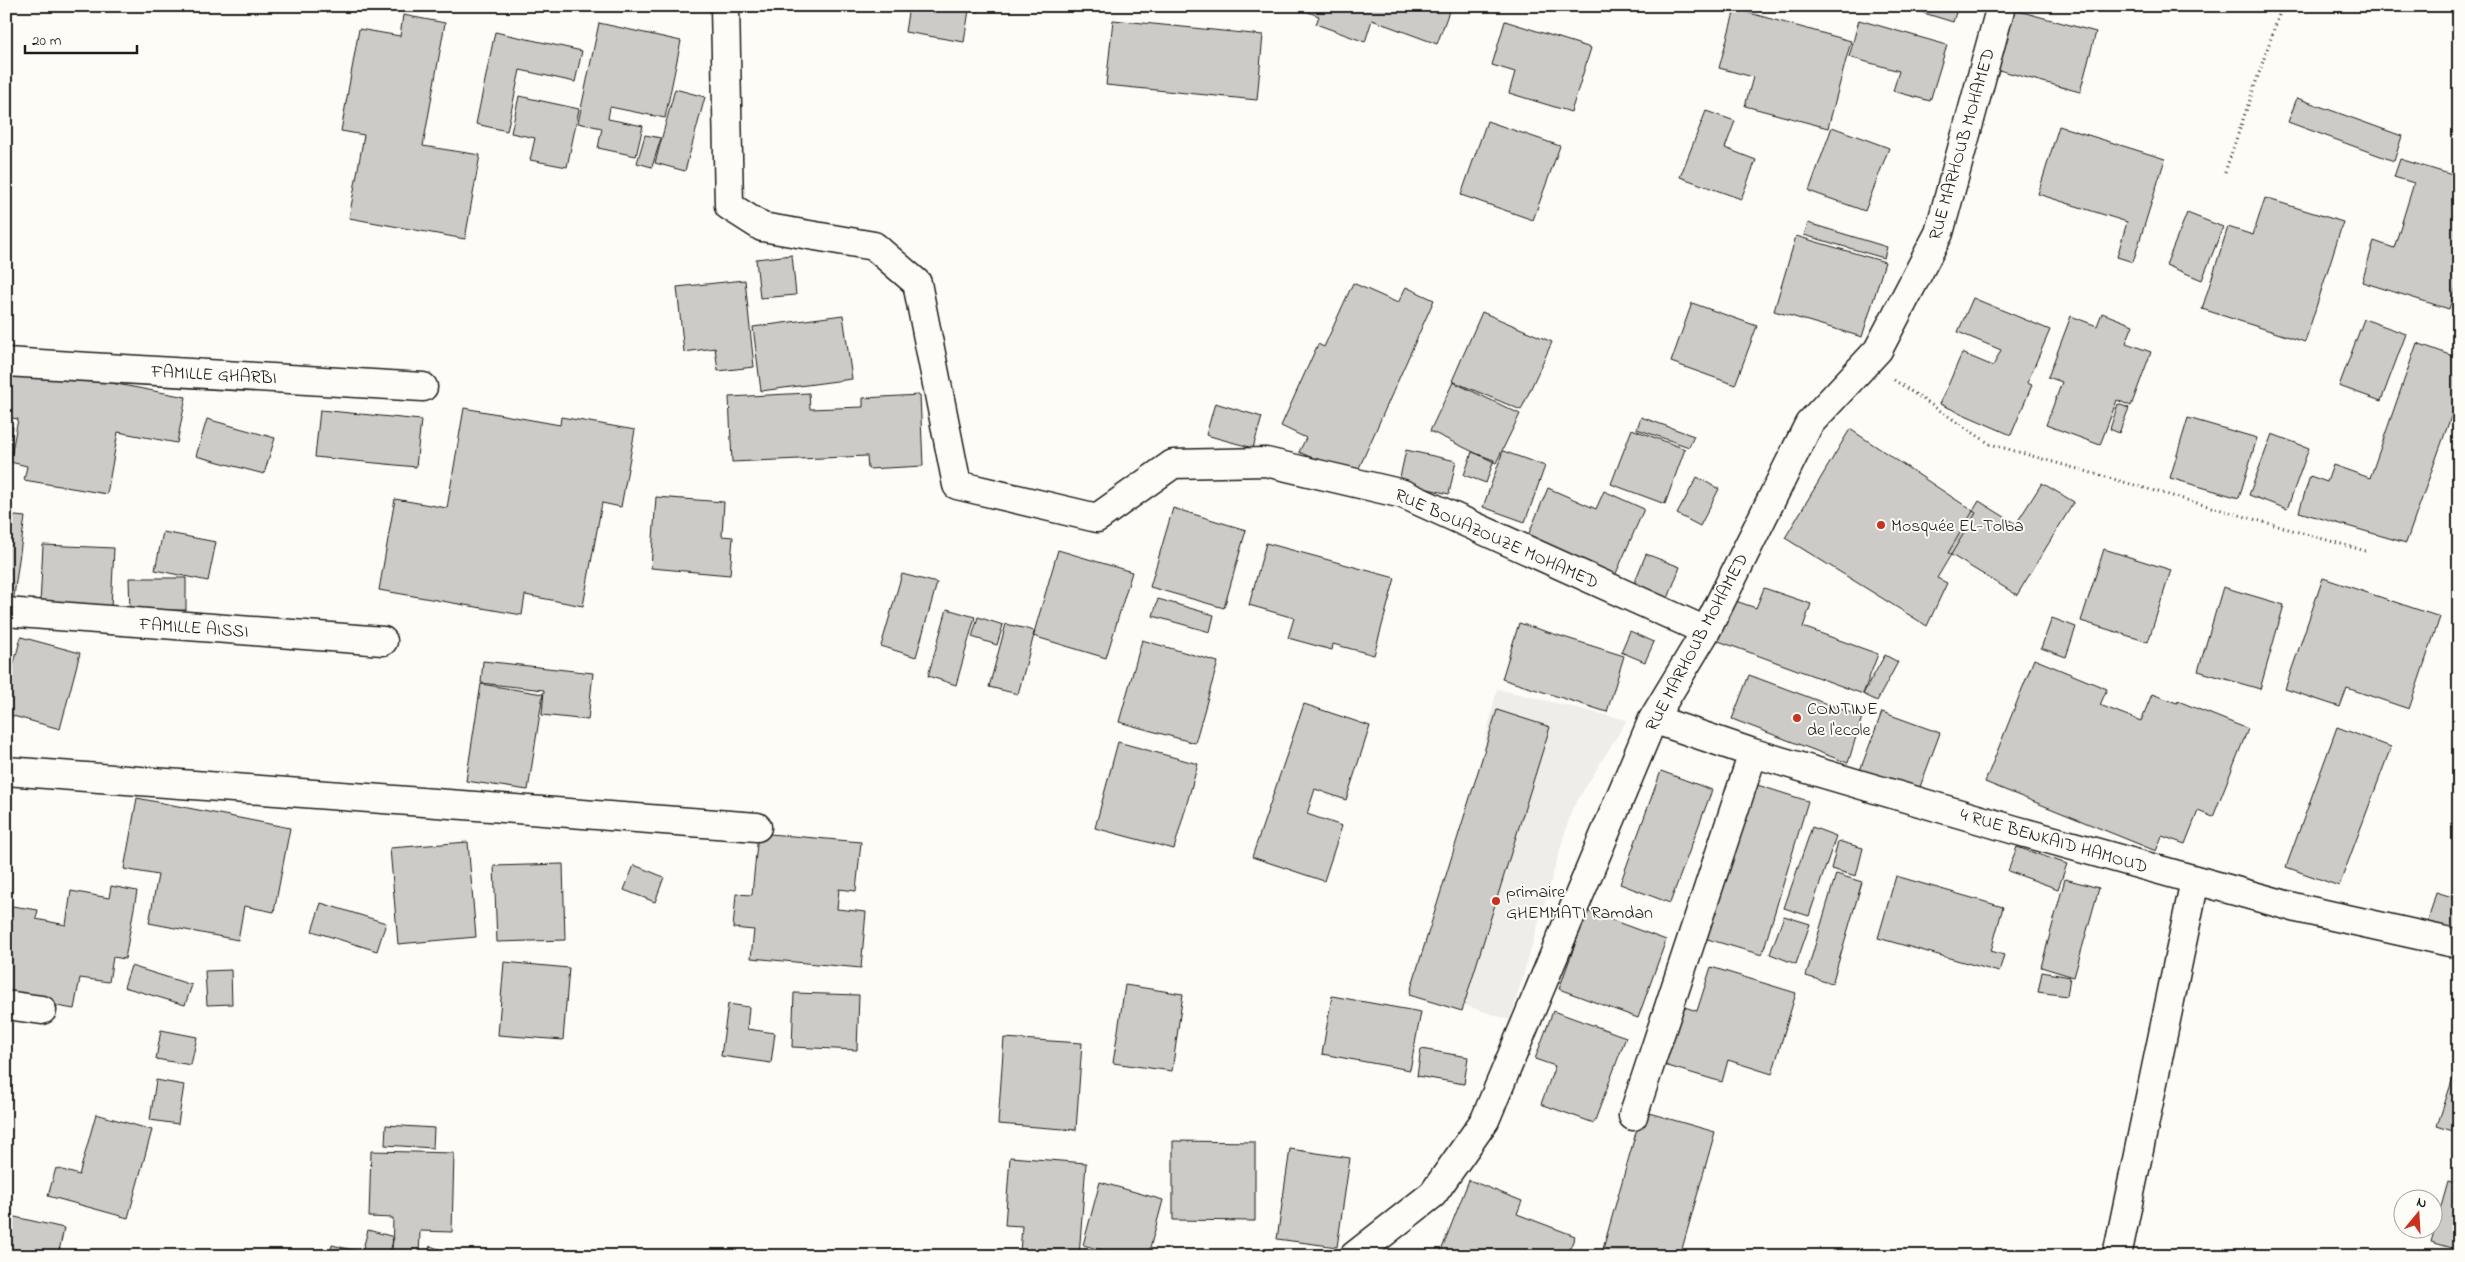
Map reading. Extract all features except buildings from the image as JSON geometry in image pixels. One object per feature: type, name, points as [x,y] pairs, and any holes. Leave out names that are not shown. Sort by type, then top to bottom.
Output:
[{"type":"street","name":"RUE BOUAZOUZE MOHAMED","points":[[725,6],[729,206],[762,227],[874,246],[918,283],[957,485],[1096,518],[1173,464],[1266,462],[1403,494],[1706,631]]},
{"type":"street","name":"RUE MARHOUB MOHAMED","points":[[1354,1256],[1433,1194],[1485,1120],[1653,719],[1706,631],[1809,424],[1878,350],[1939,233],[2001,6]]},
{"type":"street","name":"FAMILLE GHARBI","points":[[6,362],[423,387]]},
{"type":"street","name":"FAMILLE AISSI","points":[[6,612],[383,641]]},
{"type":"street","name":"4 RUE BENKAID HAMOUD","points":[[1653,719],[1753,753],[2195,880],[2296,908],[2459,944]]},
{"type":"street","points":[[1633,1116],[1753,753]]},
{"type":"street","points":[[6,771],[757,827]]},
{"type":"street","points":[[2117,1256],[2195,880]]},
{"type":"street","points":[[6,1005],[42,1010]]},
{"type":"path","points":[[2225,172],[2282,6]]},
{"type":"path","points":[[1866,362],[1990,444],[2370,552]]},
{"type":"shaded area","name":"primaire GHEMMATI Ramdan","points":[[1497,689],[1627,720],[1572,809],[1510,1020],[1427,993]]},
{"type":"place","name":"Mosquée EL-Tolba","points":[[1881,525]]},
{"type":"place","name":"CONTINE de l'ecole","points":[[1797,718]]},
{"type":"place","name":"primaire GHEMMATI Ramdan","points":[[1496,901]]}]
